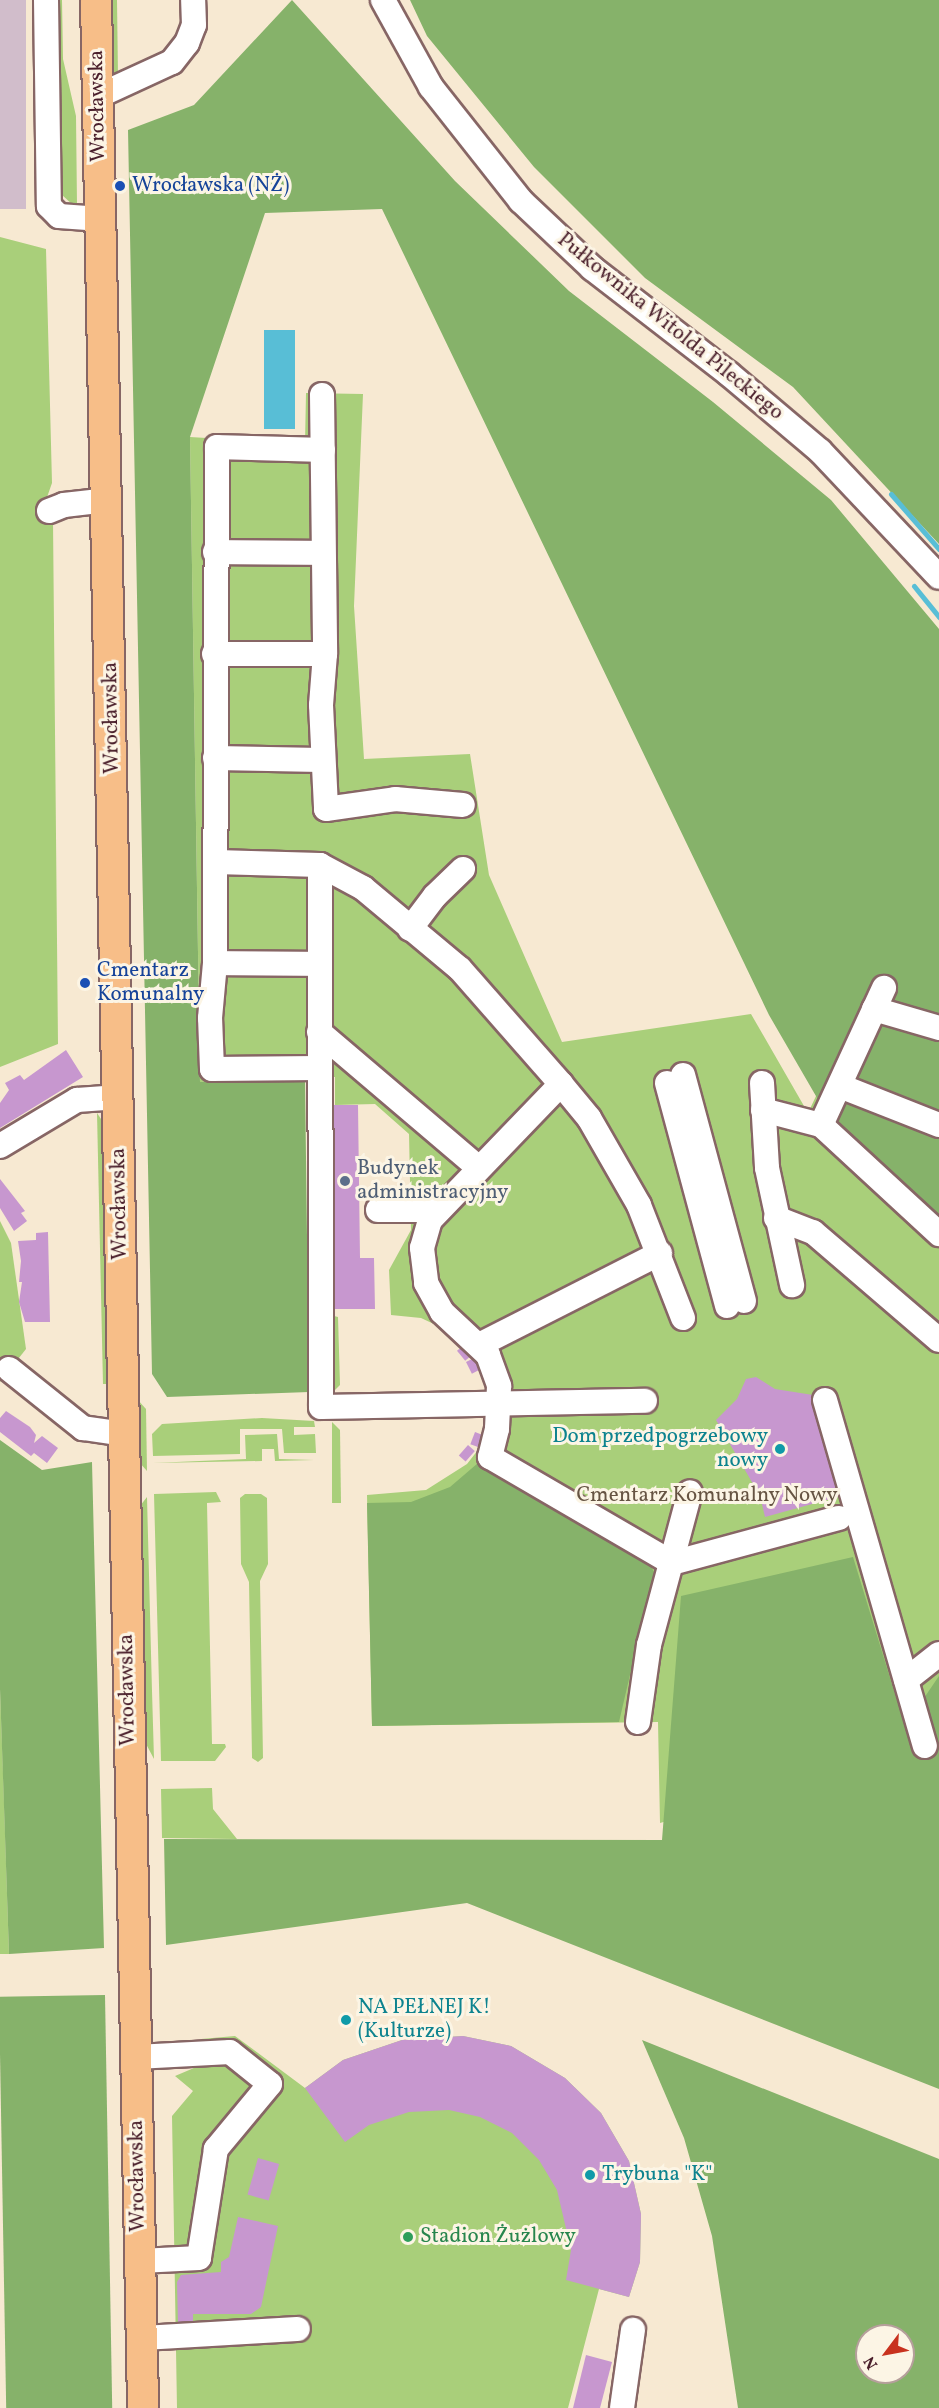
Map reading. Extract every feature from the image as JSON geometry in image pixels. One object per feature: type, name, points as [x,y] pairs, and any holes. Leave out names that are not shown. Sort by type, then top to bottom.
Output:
[{"type":"main road","name":"Wrocławska","points":[[96,0],[143,2408]]},
{"type":"street","points":[[46,0],[49,206],[60,216],[101,219]]},
{"type":"street","points":[[98,96],[172,62],[187,43],[194,25],[193,0]]},
{"type":"street","name":"Pułkownika Witolda Pileckiego","points":[[383,0],[431,87],[521,201],[592,268],[729,374],[820,451],[875,504],[939,576]]},
{"type":"street","points":[[322,395],[325,654],[322,760],[326,809],[395,799],[463,805]]},
{"type":"street","points":[[318,1073],[212,1069],[210,1018],[215,963],[214,654],[217,447],[323,450]]},
{"type":"street","points":[[49,511],[64,505],[107,500]]},
{"type":"street","points":[[215,552],[323,553]]},
{"type":"street","points":[[214,654],[325,654]]},
{"type":"street","points":[[214,758],[322,760]]},
{"type":"street","points":[[216,862],[320,865],[363,888],[460,969],[589,1118],[618,1166],[660,1253],[683,1318]]},
{"type":"street","points":[[320,865],[318,1073],[321,1407],[493,1397],[645,1401]]},
{"type":"street","points":[[410,929],[435,896],[463,869]]},
{"type":"street","points":[[215,963],[320,964]]},
{"type":"street","points":[[821,1125],[879,999],[939,1028]]},
{"type":"street","points":[[319,1032],[479,1168]]},
{"type":"street","points":[[675,1079],[736,1303]]},
{"type":"street","points":[[762,1083],[776,1218],[792,1285]]},
{"type":"street","points":[[561,1084],[430,1220],[422,1248],[426,1283],[442,1312],[488,1355],[493,1397],[490,1456],[672,1563],[839,1518]]},
{"type":"street","points":[[840,1086],[939,1125]]},
{"type":"street","points":[[0,1146],[77,1100],[119,1097]]},
{"type":"street","points":[[763,1110],[821,1125],[939,1234]]},
{"type":"street","points":[[378,1210],[439,1210]]},
{"type":"street","points":[[776,1218],[813,1232],[939,1340]]},
{"type":"street","points":[[479,1345],[660,1253]]},
{"type":"street","points":[[9,1369],[83,1428],[124,1434]]},
{"type":"street","points":[[825,1400],[926,1746]]},
{"type":"street","points":[[638,1722],[649,1645],[690,1492]]},
{"type":"street","points":[[906,1680],[939,1654]]},
{"type":"street","points":[[136,2057],[230,2052],[270,2084],[216,2148],[199,2258],[140,2261]]},
{"type":"street","points":[[142,2338],[298,2330]]},
{"type":"street","points":[[622,2408],[633,2330]]},
{"type":"shaded area","points":[[0,0],[26,0],[26,209],[0,209]]},
{"type":"green space","points":[[52,0],[62,0],[63,59],[76,116],[77,205],[74,206],[61,194],[56,180]]},
{"type":"green space","points":[[110,0],[117,0],[118,77],[112,72]]},
{"type":"green space","points":[[292,0],[455,181],[569,291],[713,402],[831,500],[939,629],[939,1224],[820,1103],[769,1015],[382,209],[265,213],[190,437],[200,1082],[305,1079],[309,1392],[167,1397],[152,1374],[128,130],[194,105]]},
{"type":"green space","points":[[410,0],[939,0],[939,544],[793,387],[645,278],[534,167],[427,36]]},
{"type":"green space","points":[[0,237],[46,249],[52,483],[45,503],[53,521],[58,1044],[0,1067]]},
{"type":"green space","name":"Cmentarz Komunalny Nowy","points":[[306,393],[363,394],[354,606],[364,759],[470,754],[489,875],[562,1042],[751,1014],[808,1113],[868,986],[939,918],[939,1743],[660,1823],[658,1722],[372,1726],[367,1495],[426,1490],[467,1464],[478,1450],[486,1425],[487,1386],[474,1356],[451,1332],[421,1318],[391,1315],[389,1270],[411,1230],[409,1134],[375,1104],[335,1105],[335,1077],[200,1082],[190,437],[305,444]]},
{"type":"green space","points":[[97,1113],[103,1122],[108,1384],[103,1384]]},
{"type":"green space","points":[[0,1221],[11,1243],[26,1349],[0,1382]]},
{"type":"green space","points":[[330,1315],[338,1317],[340,1385],[331,1394]]},
{"type":"green space","points":[[137,1399],[146,1409],[147,1471],[139,1462]]},
{"type":"green space","points":[[262,1418],[314,1421],[315,1427],[294,1427],[294,1435],[315,1434],[316,1453],[284,1453],[282,1429],[240,1429],[240,1454],[153,1456],[152,1434],[162,1424]]},
{"type":"green space","points":[[332,1422],[340,1430],[341,1503],[332,1503]]},
{"type":"green space","points":[[277,1434],[279,1459],[314,1460],[275,1461],[274,1449],[262,1449],[262,1461],[153,1463],[246,1459],[245,1435]]},
{"type":"green space","points":[[0,1440],[42,1470],[92,1462],[104,1948],[9,1954],[0,1689]]},
{"type":"green space","points":[[478,1463],[492,1466],[650,1564],[654,1572],[619,1722],[372,1726],[367,1503],[411,1502],[450,1487]]},
{"type":"green space","points":[[216,1492],[221,1502],[207,1503],[212,1744],[225,1744],[226,1747],[215,1761],[161,1761],[154,1494]]},
{"type":"green space","points":[[245,1494],[261,1494],[267,1498],[268,1564],[260,1581],[263,1758],[258,1762],[252,1758],[249,1582],[241,1564],[240,1498]]},
{"type":"green space","points":[[147,1497],[154,1759],[145,1742],[140,1506]]},
{"type":"green space","points":[[853,1557],[898,1704],[924,1698],[939,1676],[939,2089],[467,1903],[166,1945],[164,1839],[662,1840],[681,1596]]},
{"type":"green space","points":[[0,1689],[3,1773],[9,1954],[0,1954]]},
{"type":"green space","points":[[212,1788],[213,1809],[237,1839],[162,1838],[161,1789]]},
{"type":"green space","points":[[105,1995],[112,2408],[6,2408],[0,1997]]},
{"type":"green space","name":"Stadion Żużlowy","points":[[235,2036],[305,2088],[343,2060],[402,2040],[463,2036],[511,2046],[565,2078],[601,2113],[629,2161],[641,2214],[640,2262],[629,2297],[599,2289],[568,2408],[177,2408],[172,2116],[193,2091],[175,2076],[201,2065],[201,2039]]},
{"type":"green space","points":[[642,2040],[939,2159],[939,2408],[738,2408],[712,2236],[684,2138]]},
{"type":"water","points":[[264,330],[295,330],[295,429],[264,429]]},
{"type":"building","points":[[66,1050],[83,1077],[0,1128],[0,1103],[9,1090],[5,1083],[20,1075],[24,1080]]},
{"type":"building","name":"Budynek administracyjny","points":[[331,1105],[358,1105],[360,1258],[374,1258],[375,1309],[334,1309]]},
{"type":"building","points":[[0,1179],[25,1211],[21,1213],[27,1221],[14,1231],[0,1208]]},
{"type":"building","points":[[48,1232],[50,1322],[25,1322],[19,1302],[22,1282],[19,1282],[21,1261],[18,1241],[36,1240],[36,1233]]},
{"type":"building","points":[[464,1345],[472,1355],[465,1361],[457,1351]]},
{"type":"building","points":[[474,1358],[480,1370],[472,1374],[466,1362]]},
{"type":"building","name":"Dom przedpogrzebowy nowy","points":[[756,1377],[775,1389],[813,1395],[841,1496],[765,1517],[760,1496],[716,1420],[737,1399],[746,1379]]},
{"type":"building","points":[[6,1411],[30,1427],[36,1435],[34,1443],[42,1436],[58,1448],[47,1463],[34,1453],[31,1456],[0,1432],[0,1418]]},
{"type":"building","points":[[475,1432],[483,1435],[479,1447],[470,1444]]},
{"type":"building","points":[[468,1445],[475,1451],[466,1461],[459,1456]]},
{"type":"building","name":"Trybuna \"K\"","points":[[463,2036],[511,2046],[565,2078],[601,2113],[629,2161],[641,2214],[640,2262],[629,2297],[566,2280],[571,2250],[557,2190],[539,2160],[512,2133],[480,2117],[449,2110],[409,2112],[369,2125],[345,2142],[305,2088],[343,2060],[402,2040]]},
{"type":"building","points":[[258,2158],[279,2164],[269,2201],[248,2195]]},
{"type":"building","points":[[238,2217],[278,2226],[261,2307],[251,2314],[193,2314],[193,2324],[178,2324],[177,2282],[181,2275],[221,2272],[221,2262],[229,2257]]},
{"type":"building","points":[[586,2355],[612,2362],[600,2408],[573,2408]]},
{"type":"waterway","points":[[891,494],[939,549]]},
{"type":"waterway","points":[[914,586],[939,617]]},
{"type":"place","name":"Wrocławska (NŻ)","points":[[120,186]]},
{"type":"place","name":"Cmentarz Komunalny","points":[[85,983]]},
{"type":"place","name":"Budynek administracyjny","points":[[345,1181]]},
{"type":"place","name":"Dom przedpogrzebowy nowy","points":[[780,1449]]},
{"type":"place","name":"NA PEŁNEJ K! (Kulturze)","points":[[346,2020]]},
{"type":"place","name":"Trybuna \"K\"","points":[[590,2175]]},
{"type":"place","name":"Stadion Żużlowy","points":[[408,2237]]}]
